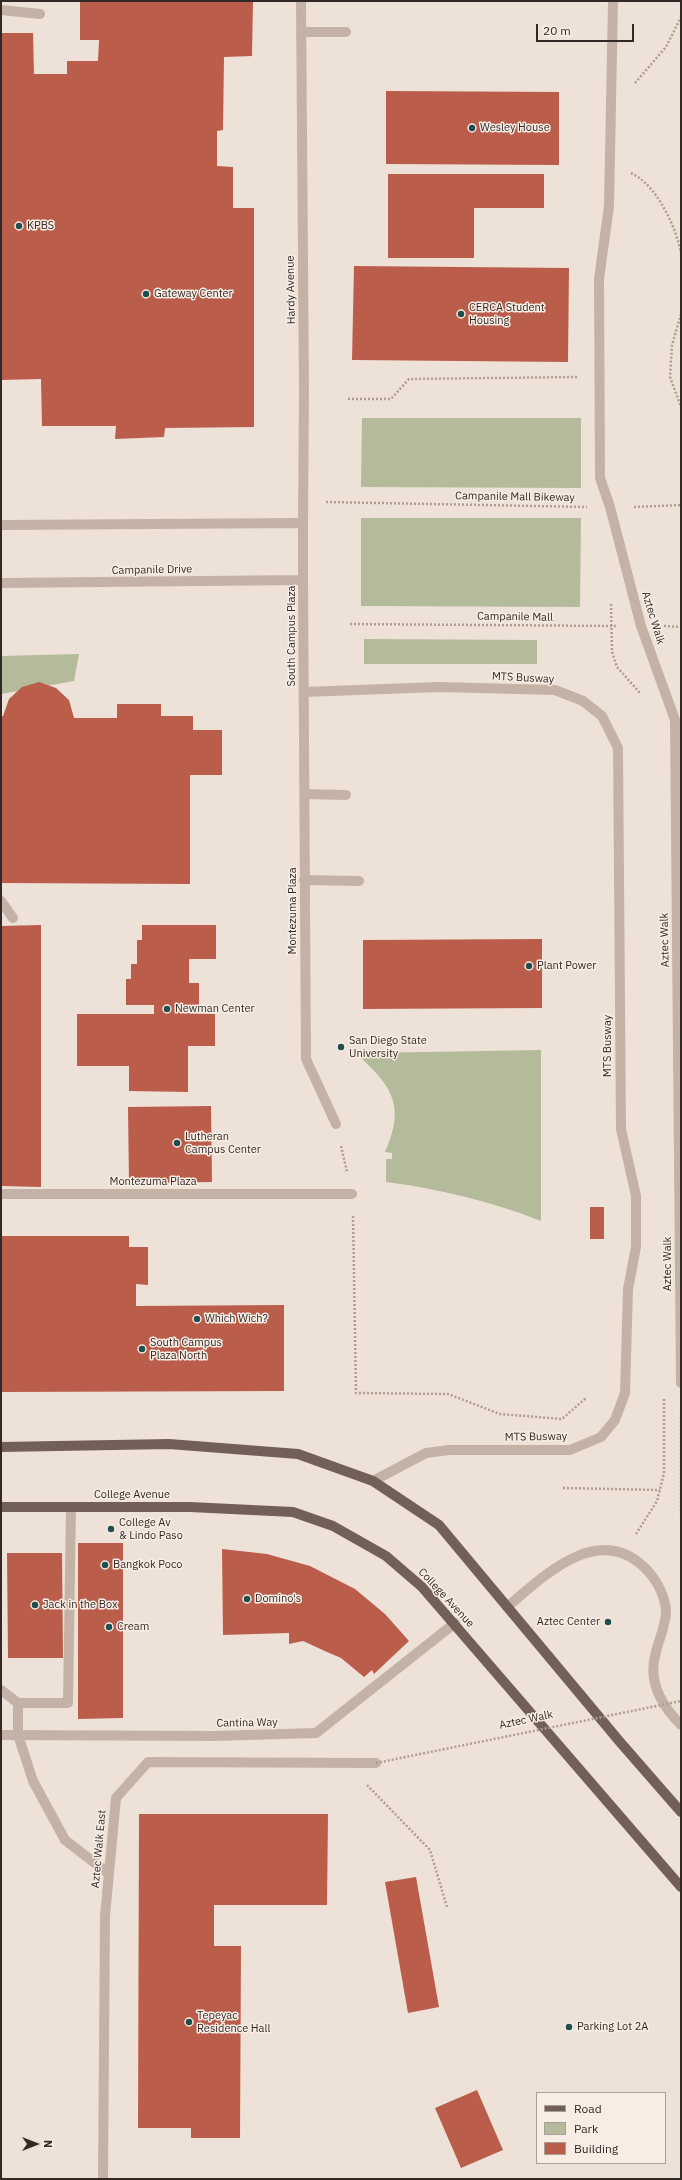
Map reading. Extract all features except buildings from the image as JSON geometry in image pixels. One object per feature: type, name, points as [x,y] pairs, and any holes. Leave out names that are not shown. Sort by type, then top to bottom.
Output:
[{"type":"main road","points":[[1,1447],[169,1444],[298,1454],[373,1481],[439,1526],[620,1742],[681,1812]]},
{"type":"main road","name":"College Avenue","points":[[1,1508],[190,1507],[293,1512],[333,1526],[386,1556],[422,1587],[681,1887]]},
{"type":"street","name":"Hardy Avenue","points":[[301,1],[304,392],[303,580]]},
{"type":"street","name":"Aztec Walk","points":[[613,1],[609,206],[599,279],[600,478],[610,507],[641,626],[674,720],[681,1383]]},
{"type":"street","points":[[1,10],[40,14]]},
{"type":"street","points":[[301,32],[346,32]]},
{"type":"street","points":[[1,525],[303,523]]},
{"type":"street","name":"Campanile Drive","points":[[1,583],[303,580]]},
{"type":"street","name":"South Campus Plaza","points":[[303,580],[304,692]]},
{"type":"street","name":"MTS Busway","points":[[304,692],[439,687],[555,690],[583,701],[602,716],[618,748],[621,1129],[636,1196],[636,1247],[628,1289],[625,1393],[615,1420],[601,1437],[570,1450],[448,1450],[426,1453],[373,1481]]},
{"type":"street","name":"Montezuma Plaza","points":[[304,692],[306,1059],[336,1124]]},
{"type":"street","points":[[305,794],[346,795]]},
{"type":"street","points":[[304,880],[359,881]]},
{"type":"street","points":[[1,901],[14,918]]},
{"type":"street","name":"Montezuma Plaza","points":[[1,1194],[352,1194]]},
{"type":"street","points":[[1,1690],[18,1702],[68,1704],[71,1508]]},
{"type":"street","points":[[507,1607],[567,1560],[585,1553],[605,1550],[623,1554],[637,1561],[650,1573],[657,1584],[666,1610],[653,1672],[656,1692],[666,1709],[681,1725]]},
{"type":"street","name":"Cantina Way","points":[[1,1735],[236,1736],[316,1732],[454,1623]]},
{"type":"street","points":[[18,1702],[18,1735],[33,1781],[65,1840],[109,1874]]},
{"type":"street","name":"Aztec Walk East","points":[[103,2179],[105,1916],[116,1798],[148,1762],[376,1763]]},
{"type":"path","points":[[610,163],[638,177],[660,201],[678,237],[681,254]]},
{"type":"path","points":[[681,314],[672,345],[670,377],[681,407]]},
{"type":"path","points":[[348,399],[391,399],[409,379],[599,377]]},
{"type":"path","name":"Campanile Mall Bikeway","points":[[349,502],[610,507],[681,505]]},
{"type":"path","name":"Campanile Mall","points":[[350,624],[681,626]]},
{"type":"path","points":[[336,1124],[352,1194],[356,1393],[448,1394],[500,1414],[562,1419],[586,1398]]},
{"type":"path","points":[[681,1413],[681,1517]]},
{"type":"path","points":[[563,1488],[660,1490]]},
{"type":"path","name":"Aztec Walk","points":[[376,1763],[681,1701]]},
{"type":"path","points":[[368,1786],[430,1850],[447,1907]]},
{"type":"green space","points":[[362,418],[581,418],[581,488],[361,487]]},
{"type":"green space","points":[[361,518],[581,518],[580,607],[361,606]]},
{"type":"green space","points":[[364,639],[537,640],[537,664],[364,664]]},
{"type":"green space","points":[[79,654],[74,681],[1,694],[1,656]]},
{"type":"green space","points":[[541,1050],[541,1221],[503,1207],[465,1197],[426,1188],[386,1182],[386,1159],[392,1159],[392,1153],[385,1152],[394,1124],[395,1112],[393,1100],[389,1090],[382,1080],[361,1058],[361,1055],[366,1053]]},
{"type":"place","name":"Wesley House","points":[[472,128]]},
{"type":"place","name":"KPBS","points":[[19,226]]},
{"type":"place","name":"Gateway Center","points":[[146,294]]},
{"type":"place","name":"CERCA Student Housing","points":[[461,314]]},
{"type":"place","name":"Plant Power","points":[[529,966]]},
{"type":"place","name":"Newman Center","points":[[167,1009]]},
{"type":"place","name":"San Diego State University","points":[[341,1047]]},
{"type":"place","name":"Lutheran Campus Center","points":[[177,1143]]},
{"type":"place","name":"Which Wich?","points":[[197,1319]]},
{"type":"place","name":"South Campus Plaza North","points":[[142,1349]]},
{"type":"place","name":"College Av & Lindo Paso","points":[[111,1529]]},
{"type":"place","name":"Bangkok Poco","points":[[105,1565]]},
{"type":"place","name":"Domino's","points":[[247,1599]]},
{"type":"place","name":"Jack in the Box","points":[[35,1605]]},
{"type":"place","name":"Aztec Center","points":[[608,1622]]},
{"type":"place","name":"Cream","points":[[109,1627]]},
{"type":"place","name":"Tepeyac Residence Hall","points":[[189,2022]]},
{"type":"place","name":"Parking Lot 2A","points":[[569,2027]]}]
